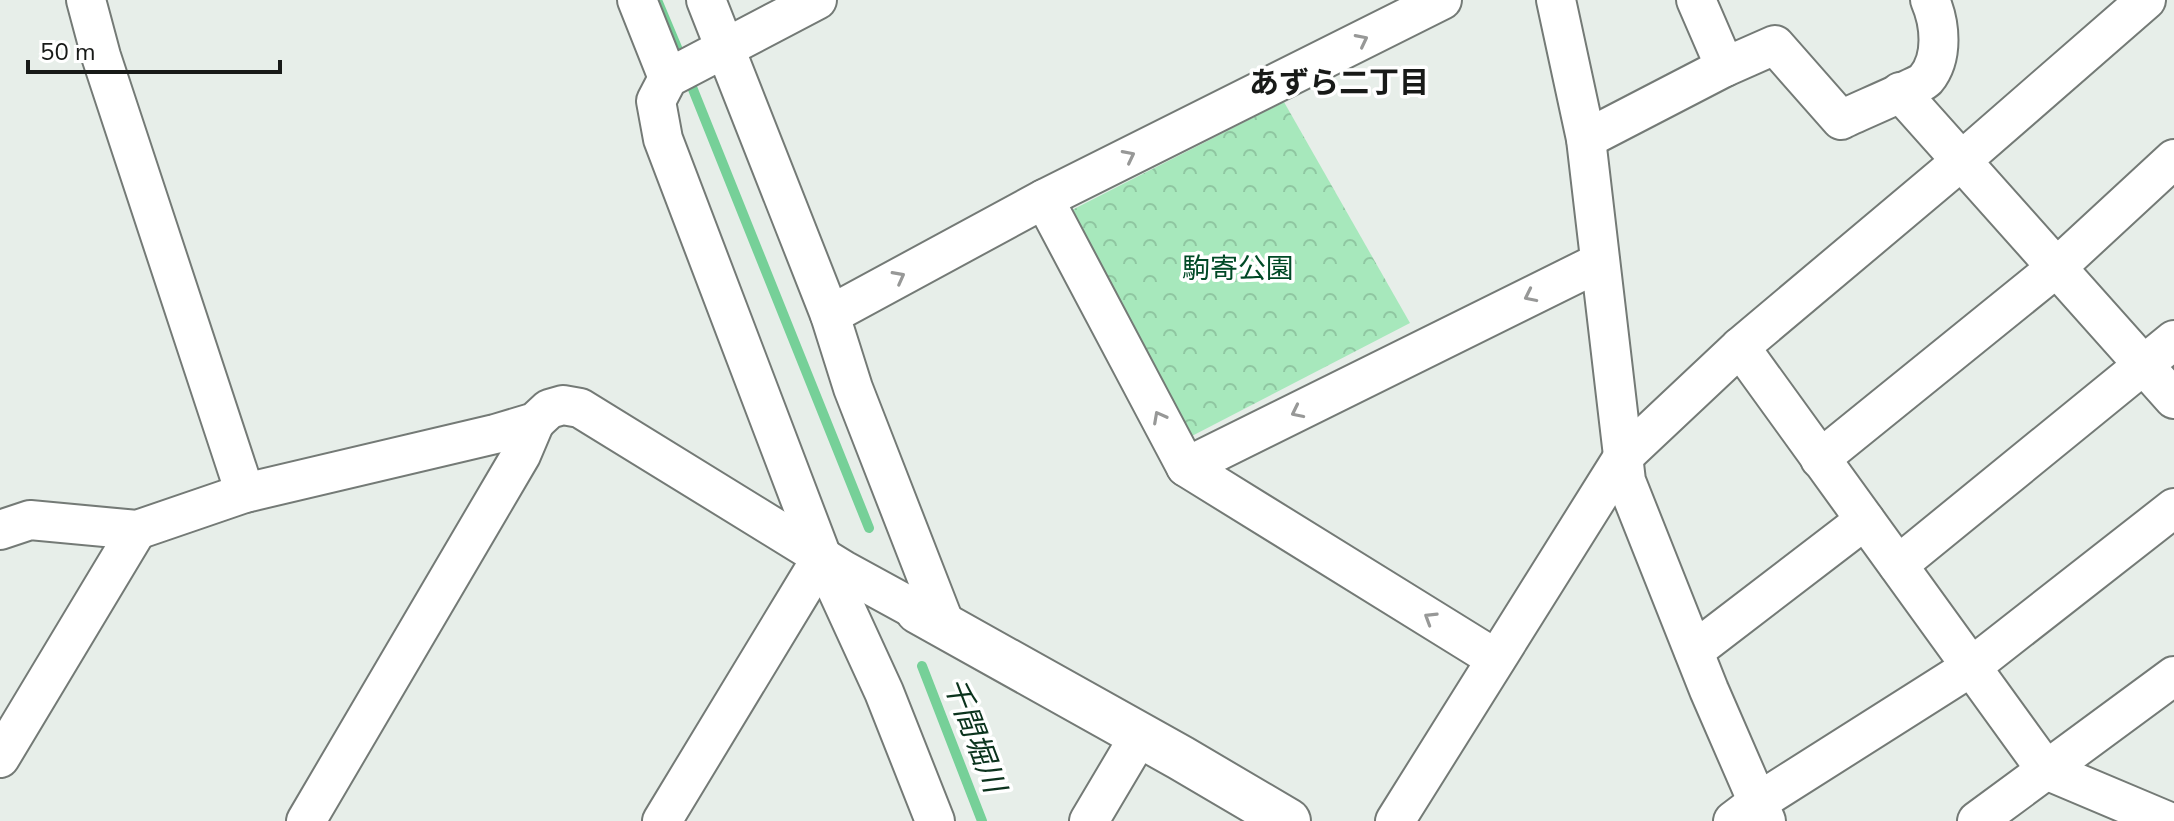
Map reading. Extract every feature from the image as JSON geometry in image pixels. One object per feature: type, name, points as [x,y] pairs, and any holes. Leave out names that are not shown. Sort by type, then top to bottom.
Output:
[{"type":"street","points":[[86,0],[101,56],[245,493]]},
{"type":"street","points":[[637,0],[670,76]]},
{"type":"street","points":[[706,0],[717,52],[830,315],[932,619]]},
{"type":"street","points":[[817,0],[670,76],[656,101],[663,139],[822,557],[884,692],[935,821]]},
{"type":"street","points":[[830,315],[1044,199],[1442,0]]},
{"type":"street","points":[[1556,0],[1586,139],[1626,481],[1694,651],[1753,815],[1971,667],[2174,508]]},
{"type":"street","points":[[1696,0],[1725,67]]},
{"type":"street","points":[[1586,139],[1725,67],[1775,45],[1841,120],[1925,80],[1937,56],[1938,18],[1930,0]]},
{"type":"street","points":[[1395,821],[1623,457],[1740,347],[2146,0]]},
{"type":"street","points":[[1900,92],[2174,399]]},
{"type":"street","points":[[1820,459],[2056,268],[2174,159]]},
{"type":"street","points":[[1044,199],[1186,467],[1496,659]]},
{"type":"street","points":[[1186,467],[1600,262]]},
{"type":"street","points":[[1898,565],[2174,340]]},
{"type":"street","points":[[1740,347],[2046,770],[2161,820]]},
{"type":"street","points":[[306,821],[514,469],[535,422],[549,409],[563,405],[580,408],[822,557],[1288,821]]},
{"type":"street","points":[[0,530],[30,520],[137,530],[245,493],[535,422]]},
{"type":"street","points":[[1694,651],[1865,520]]},
{"type":"street","points":[[0,758],[137,530]]},
{"type":"street","points":[[662,821],[822,557]]},
{"type":"street","points":[[1977,821],[2174,676]]},
{"type":"street","points":[[1089,821],[1140,735]]},
{"type":"green space","name":"駒寄公園","points":[[1284,102],[1410,323],[1190,437],[1066,213]]},
{"type":"waterway","points":[[657,0],[683,62]]},
{"type":"waterway","points":[[688,77],[869,528]]},
{"type":"waterway","name":"千間堀川","points":[[922,666],[982,821]]},
{"type":"district","name":"あずら二丁目","points":[[1339,83]]}]
